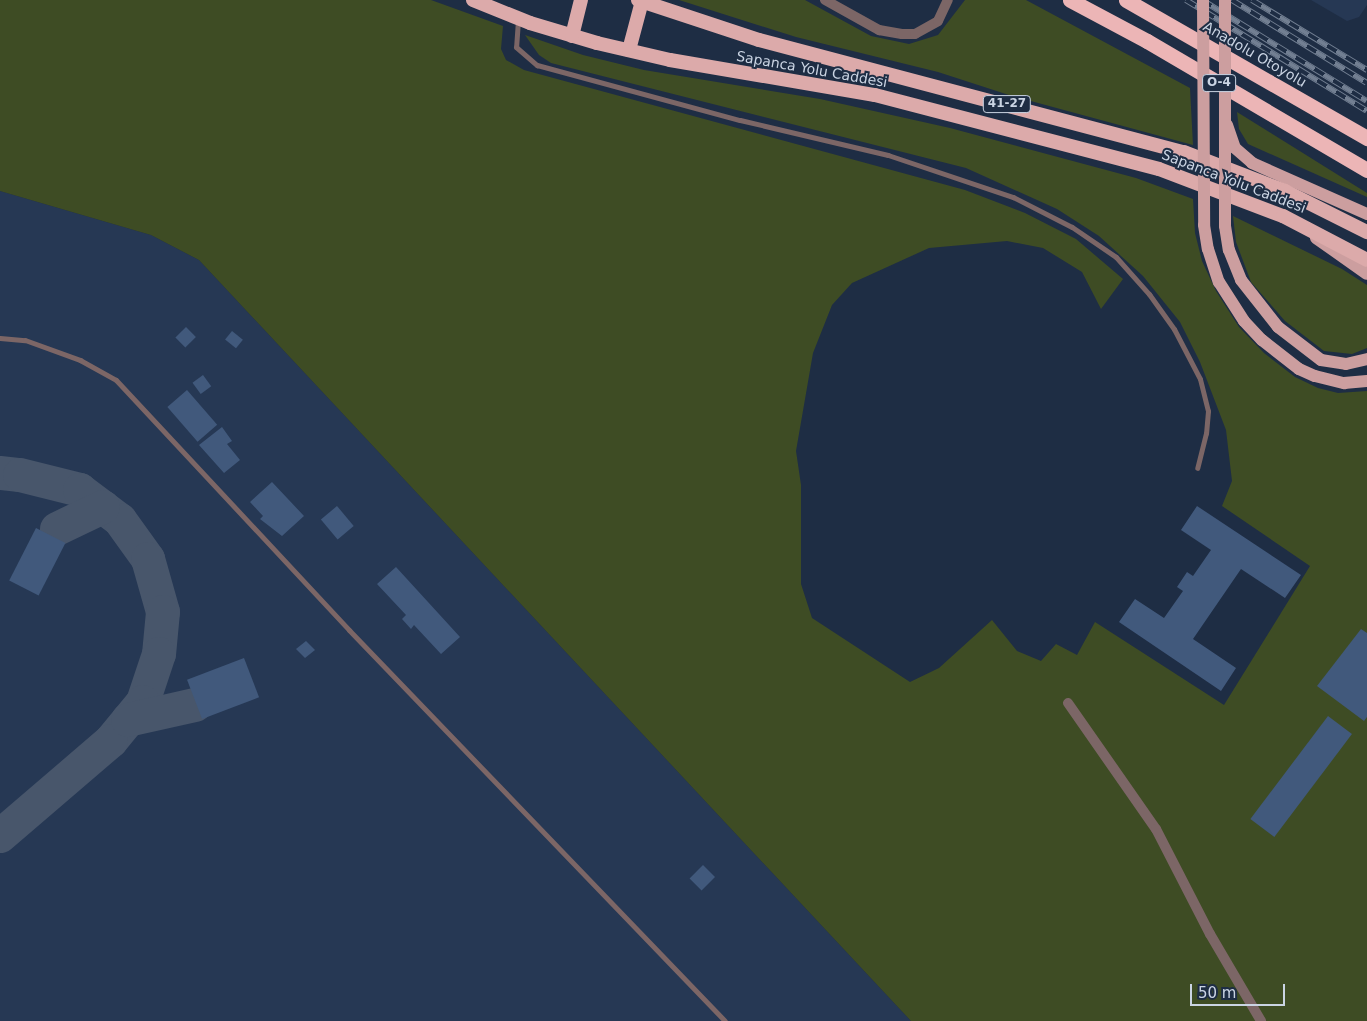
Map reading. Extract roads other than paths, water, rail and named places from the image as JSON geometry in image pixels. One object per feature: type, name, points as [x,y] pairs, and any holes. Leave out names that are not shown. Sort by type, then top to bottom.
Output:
[{"type":"highway","name":"Sapanca Yolu Caddesi","points":[[474,0],[518,18],[572,36],[717,69],[875,94],[1159,169],[1283,216],[1367,260]]},
{"type":"highway","points":[[572,36],[581,0]]},
{"type":"highway","name":"O-4","points":[[1070,0],[1147,41],[1367,170]]},
{"type":"highway","name":"Anadolu Otoyolu","points":[[1126,0],[1367,138]]},
{"type":"highway","name":"Sapanca Yolu Caddesi","points":[[640,1],[760,40],[1184,152],[1285,191],[1367,232]]},
{"type":"highway","points":[[629,50],[640,1]]},
{"type":"main road","points":[[1203,0],[1204,225],[1208,249],[1219,282],[1239,314],[1262,340],[1299,369],[1315,376],[1344,384],[1367,382]]},
{"type":"main road","points":[[1225,0],[1223,108],[1224,226],[1229,250],[1241,280],[1278,327],[1321,360],[1346,364],[1367,359]]},
{"type":"main road","points":[[1223,108],[1231,140],[1252,163],[1367,214]]},
{"type":"main road","points":[[1283,216],[1367,274]]},
{"type":"street","points":[[825,0],[878,30],[915,34],[938,21],[948,0]]},
{"type":"street","points":[[1068,703],[1156,829],[1210,934],[1261,1021]]},
{"type":"lane","points":[[518,18],[516,47],[537,65],[897,158],[1013,197],[1072,227],[1116,257],[1149,294],[1174,329],[1200,379],[1208,411],[1206,433],[1197,468]]},
{"type":"lane","points":[[0,338],[25,340],[80,360],[116,380],[349,630],[725,1021]]},
{"type":"railway","points":[[1186,0],[1367,111]]},
{"type":"railway","points":[[1202,0],[1367,101]]},
{"type":"railway","points":[[1232,0],[1367,83]]},
{"type":"railway","points":[[1252,0],[1367,70]]}]
